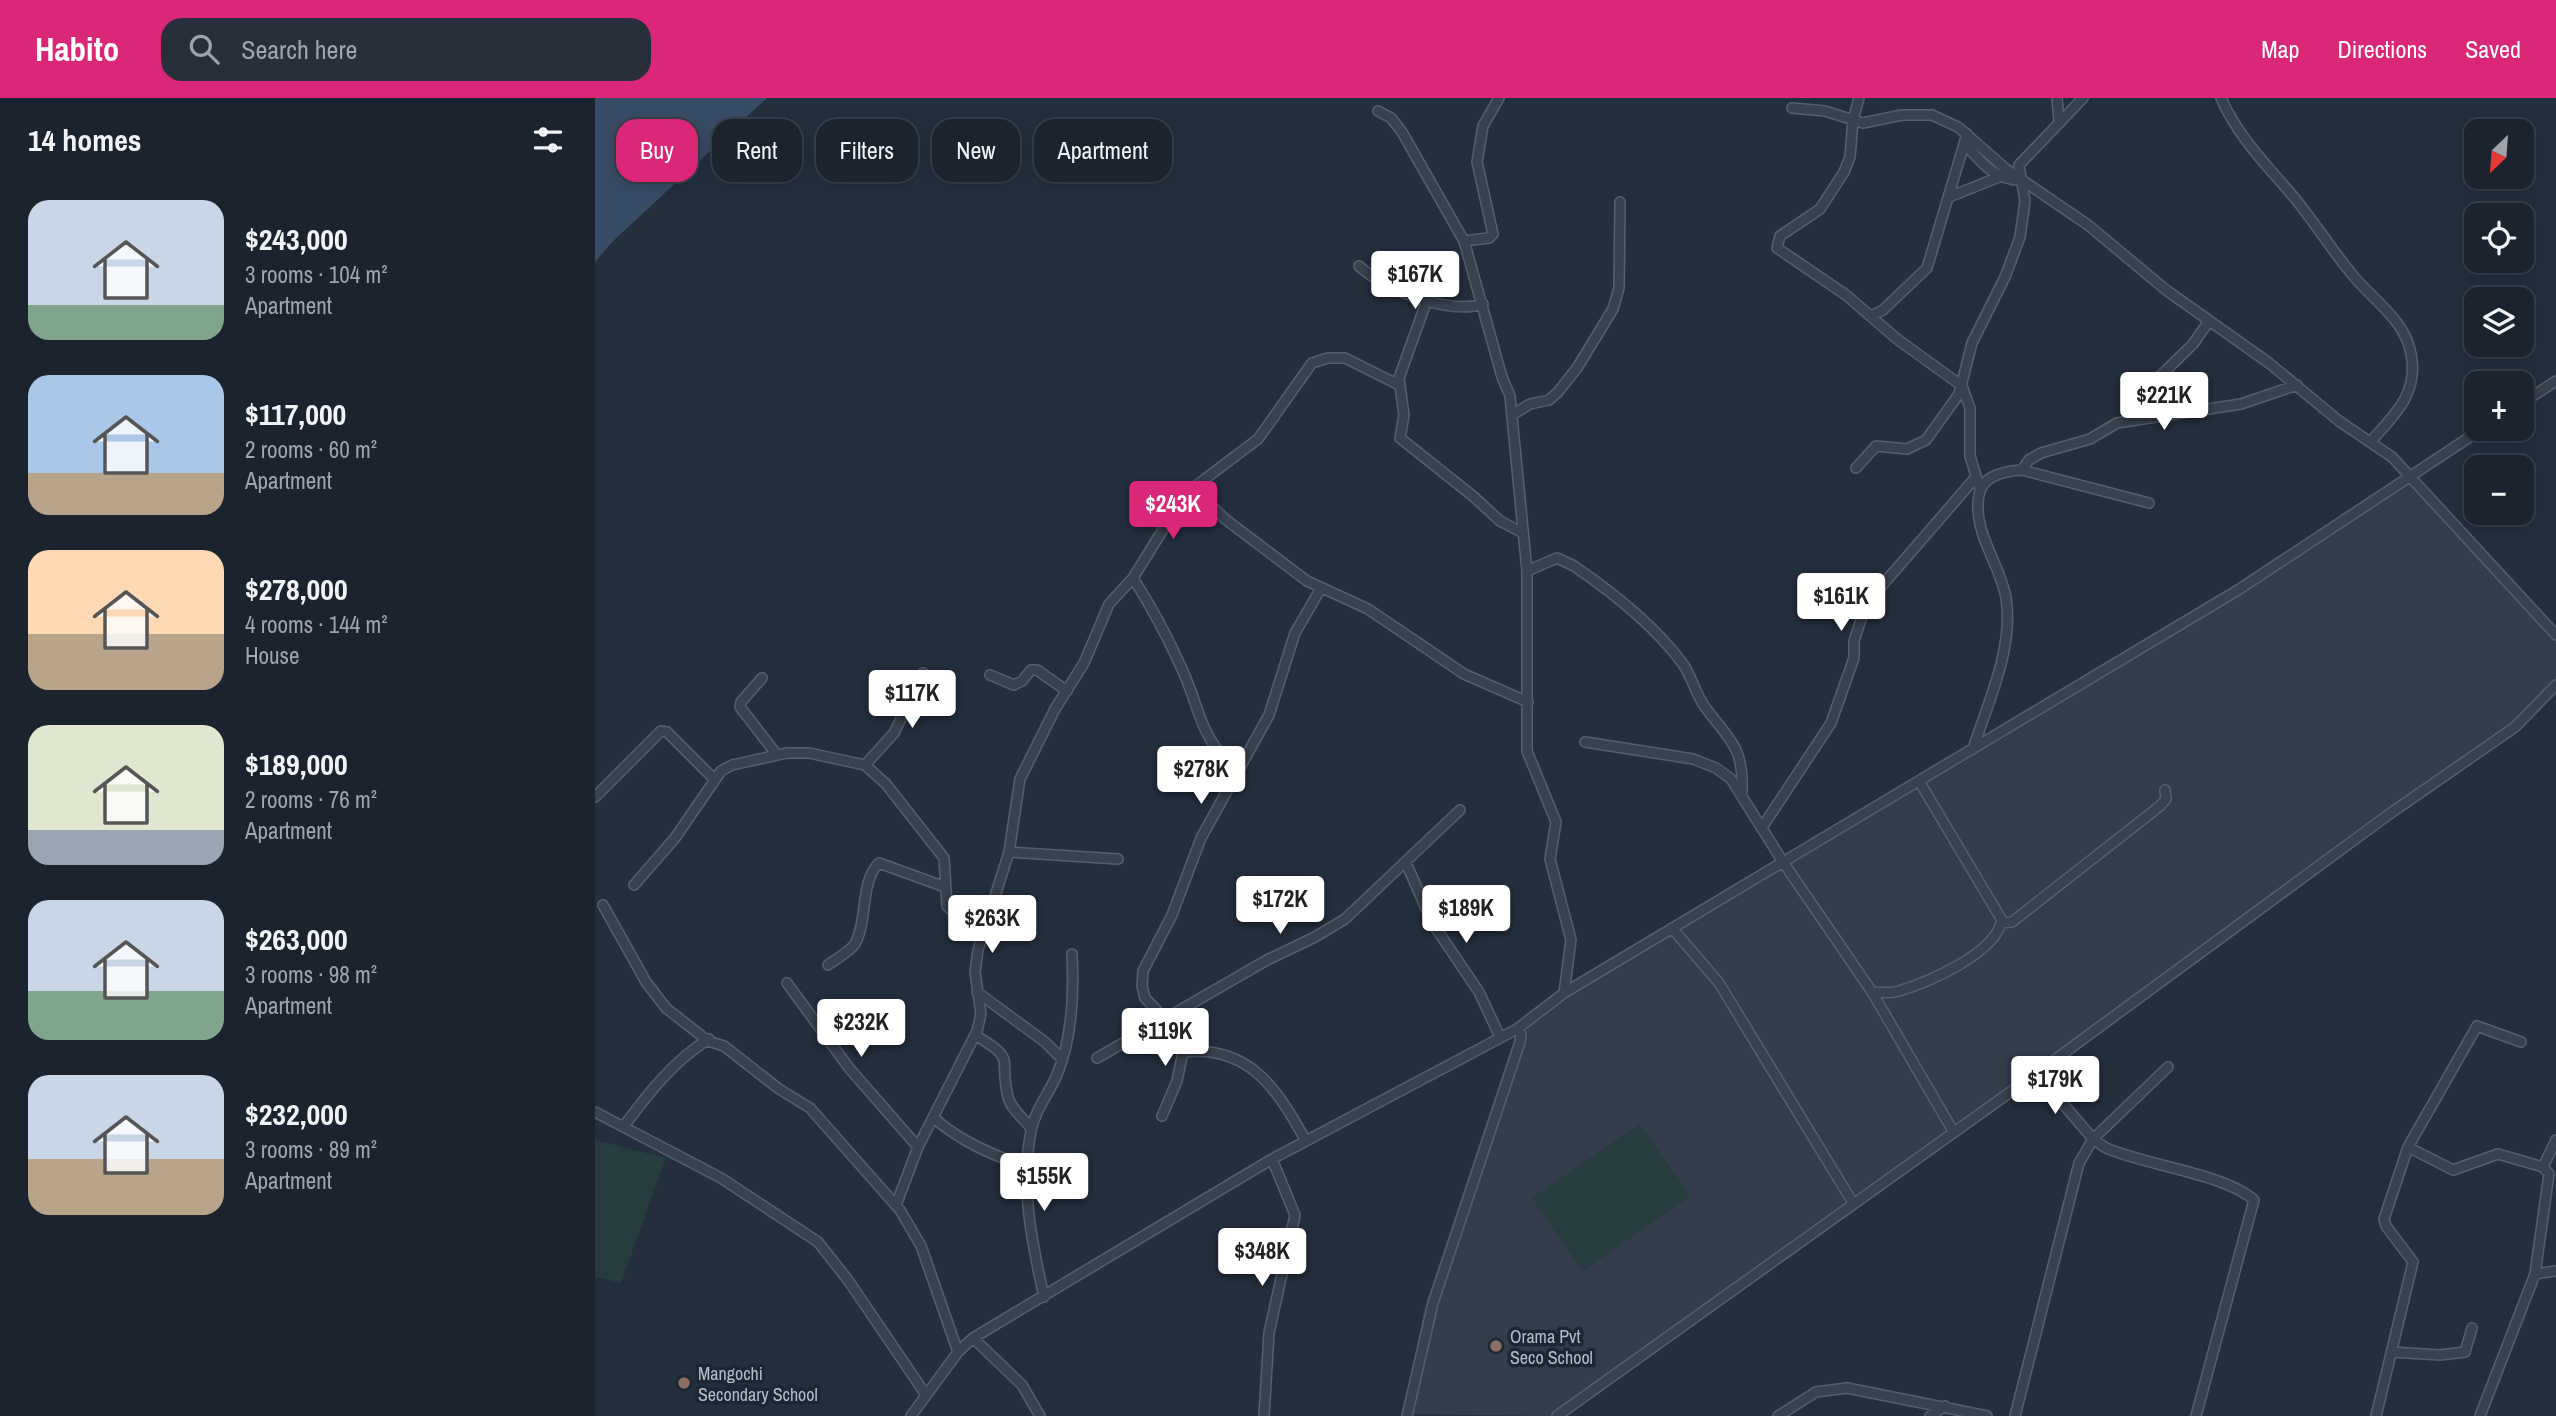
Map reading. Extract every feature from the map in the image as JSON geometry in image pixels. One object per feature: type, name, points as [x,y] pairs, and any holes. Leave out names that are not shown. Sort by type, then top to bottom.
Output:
[{"type":"street","points":[[1464,241],[1489,238],[1495,229],[1480,183],[1477,162],[1483,126],[1499,98]]},
{"type":"street","points":[[1859,98],[1853,120],[1850,157],[1836,187],[1820,209],[1780,236],[1776,246],[1778,250],[1846,295],[1897,339],[1962,386],[1971,408],[1969,456],[1980,489],[1982,530],[2001,577],[2008,620],[2001,660],[1973,749]]},
{"type":"street","points":[[2057,98],[2059,121]]},
{"type":"street","points":[[1856,468],[1876,446],[1907,449],[1926,440],[1962,386],[1972,343],[2005,277],[2020,237],[2025,209],[2019,165],[2083,98]]},
{"type":"street","points":[[2221,98],[2244,139],[2303,208],[2348,269],[2401,327],[2408,341],[2413,371],[2407,398],[2371,441]]},
{"type":"street","points":[[1791,108],[1825,111],[1871,123],[1902,115],[1932,115],[1947,120],[1999,177],[2005,181],[2022,180]]},
{"type":"street","points":[[1378,111],[1391,118],[1402,132],[1464,241],[1502,377],[1510,396],[1521,532],[1527,571],[1527,751],[1555,817],[1551,859],[1571,940],[1564,993]]},
{"type":"street","points":[[1965,139],[2088,225],[2209,321],[2297,385],[2339,421],[2392,457],[2556,635]]},
{"type":"street","points":[[1871,316],[1883,310],[1927,268],[1965,139]]},
{"type":"street","points":[[1949,197],[1968,187],[1987,184],[1999,177]]},
{"type":"street","points":[[1513,415],[1530,404],[1549,400],[1558,392],[1577,368],[1613,310],[1619,288],[1620,202]]},
{"type":"street","points":[[1359,266],[1377,281],[1427,300],[1465,308],[1483,304]]},
{"type":"street","points":[[1427,300],[1403,362],[1399,385],[1404,415],[1401,440],[1474,497],[1500,521],[1521,532]]},
{"type":"street","points":[[2130,419],[2151,385],[2193,344],[2209,321]]},
{"type":"street","points":[[896,1205],[918,1147],[975,1035],[981,1014],[975,972],[983,930],[1009,852],[1022,774],[1084,663],[1105,610],[1133,578],[1171,515],[1193,488],[1258,439],[1312,363],[1328,358],[1345,358],[1399,385]]},
{"type":"street","points":[[2534,395],[2556,381]]},
{"type":"street","points":[[2022,470],[2029,460],[2041,453],[2089,439],[2111,425],[2130,419],[2241,404],[2297,385]]},
{"type":"street","points":[[911,1416],[958,1352],[973,1338],[1272,1159],[1517,1028],[1564,993],[2238,590],[2464,441]]},
{"type":"street","points":[[1980,489],[1994,476],[2022,470],[2149,503]]},
{"type":"street","points":[[1763,826],[1831,723],[1854,657],[1854,641],[1866,604],[1976,477]]},
{"type":"street","points":[[1193,488],[1232,524],[1321,588],[1368,609],[1464,674],[1528,702]]},
{"type":"street","points":[[1527,571],[1552,559],[1574,566],[1667,645],[1684,666],[1704,706],[1734,742],[1742,763],[1742,792]]},
{"type":"street","points":[[1133,578],[1183,670],[1203,729],[1213,745],[1239,772]]},
{"type":"street","points":[[1162,1116],[1178,1081],[1183,1052],[1166,1020],[1145,998],[1142,986],[1143,971],[1172,915],[1201,838],[1269,715],[1295,633],[1321,588]]},
{"type":"street","points":[[990,675],[1014,685],[1023,681],[1031,670],[1037,670],[1067,691]]},
{"type":"street","points":[[865,765],[894,733],[923,673]]},
{"type":"street","points":[[762,678],[741,702],[740,707],[777,755]]},
{"type":"street","points":[[1557,1416],[2030,1078],[2388,815],[2515,727],[2556,685]]},
{"type":"street","points":[[595,797],[661,731],[667,732],[714,779]]},
{"type":"street","points":[[1585,742],[1706,763],[1724,772],[1742,792],[1783,862],[1872,992],[1953,1131]]},
{"type":"street","points":[[634,885],[674,838],[714,779],[732,765],[777,755],[809,753],[865,765],[886,783],[944,858],[947,906],[954,915],[983,930]]},
{"type":"street","points":[[1919,781],[2003,922]]},
{"type":"street","points":[[2003,922],[2012,922],[2149,816],[2166,799],[2165,790]]},
{"type":"street","points":[[1097,1058],[1267,960],[1333,927],[1406,863],[1460,810]]},
{"type":"street","points":[[1009,852],[1118,859]]},
{"type":"street","points":[[828,965],[853,947],[864,922],[864,903],[872,872],[879,863],[945,887]]},
{"type":"street","points":[[1406,863],[1433,924],[1479,992],[1500,1037]]},
{"type":"street","points":[[603,905],[656,997],[675,1018],[724,1046],[817,1115],[896,1205],[921,1246],[958,1352]]},
{"type":"street","points":[[1872,992],[1896,993],[1948,971],[1990,944],[2003,922]]},
{"type":"street","points":[[1672,928],[1719,983],[1853,1203]]},
{"type":"street","points":[[1044,1297],[1028,1206],[1027,1167],[1031,1128],[1062,1059],[1073,981],[1072,954]]},
{"type":"street","points":[[787,983],[849,1068],[918,1147]]},
{"type":"street","points":[[977,992],[1045,1042],[1062,1059]]},
{"type":"street","points":[[2376,1416],[2413,1262],[2386,1226],[2385,1212],[2408,1147],[2477,1026],[2521,1042]]},
{"type":"street","points":[[1406,1416],[1433,1303],[1520,1042],[1521,1034],[1517,1028]]},
{"type":"street","points":[[975,1035],[994,1046],[1006,1060],[1008,1098],[1031,1128]]},
{"type":"street","points":[[624,1126],[665,1077],[696,1047],[709,1039]]},
{"type":"street","points":[[1183,1052],[1228,1054],[1248,1067],[1279,1093],[1306,1141]]},
{"type":"street","points":[[2015,1416],[2075,1174],[2094,1139],[2168,1067]]},
{"type":"street","points":[[2030,1078],[2064,1105],[2094,1139],[2123,1156],[2215,1182],[2247,1194],[2253,1200],[2196,1416]]},
{"type":"street","points":[[595,1112],[721,1178],[818,1242],[848,1280],[926,1395]]},
{"type":"street","points":[[934,1118],[984,1152],[1027,1167]]},
{"type":"street","points":[[2543,1167],[2556,1140]]},
{"type":"street","points":[[2408,1147],[2453,1170],[2498,1154],[2543,1167],[2549,1174],[2535,1274],[2480,1416]]},
{"type":"street","points":[[1264,1416],[1269,1333],[1295,1215],[1272,1159]]},
{"type":"street","points":[[2535,1274],[2556,1271]]},
{"type":"street","points":[[2391,1352],[2440,1355],[2465,1352],[2472,1328]]},
{"type":"street","points":[[973,1338],[1019,1381],[1040,1416]]},
{"type":"street","points":[[1778,1416],[1816,1392],[1832,1389],[1861,1389],[1987,1416]]},
{"type":"street","points":[[1930,1416],[1944,1405]]},
{"type":"shaded area","points":[[2408,481],[2556,637],[2556,684],[2510,728],[1550,1416],[1408,1414],[1423,1313],[1523,1038],[1538,1007],[1951,764]]},
{"type":"green space","points":[[1640,1124],[1690,1196],[1583,1271],[1532,1198]]},
{"type":"green space","points":[[595,1140],[666,1158],[621,1283],[595,1277]]},
{"type":"water","points":[[595,98],[767,98],[744,119],[712,119],[712,149],[698,162],[698,119],[616,119],[616,182],[677,182],[611,243],[595,262]]},
{"type":"place","name":"Orama Pvt Seco School","points":[[1496,1346]]},
{"type":"place","name":"Mangochi Secondary School","points":[[684,1383]]}]
